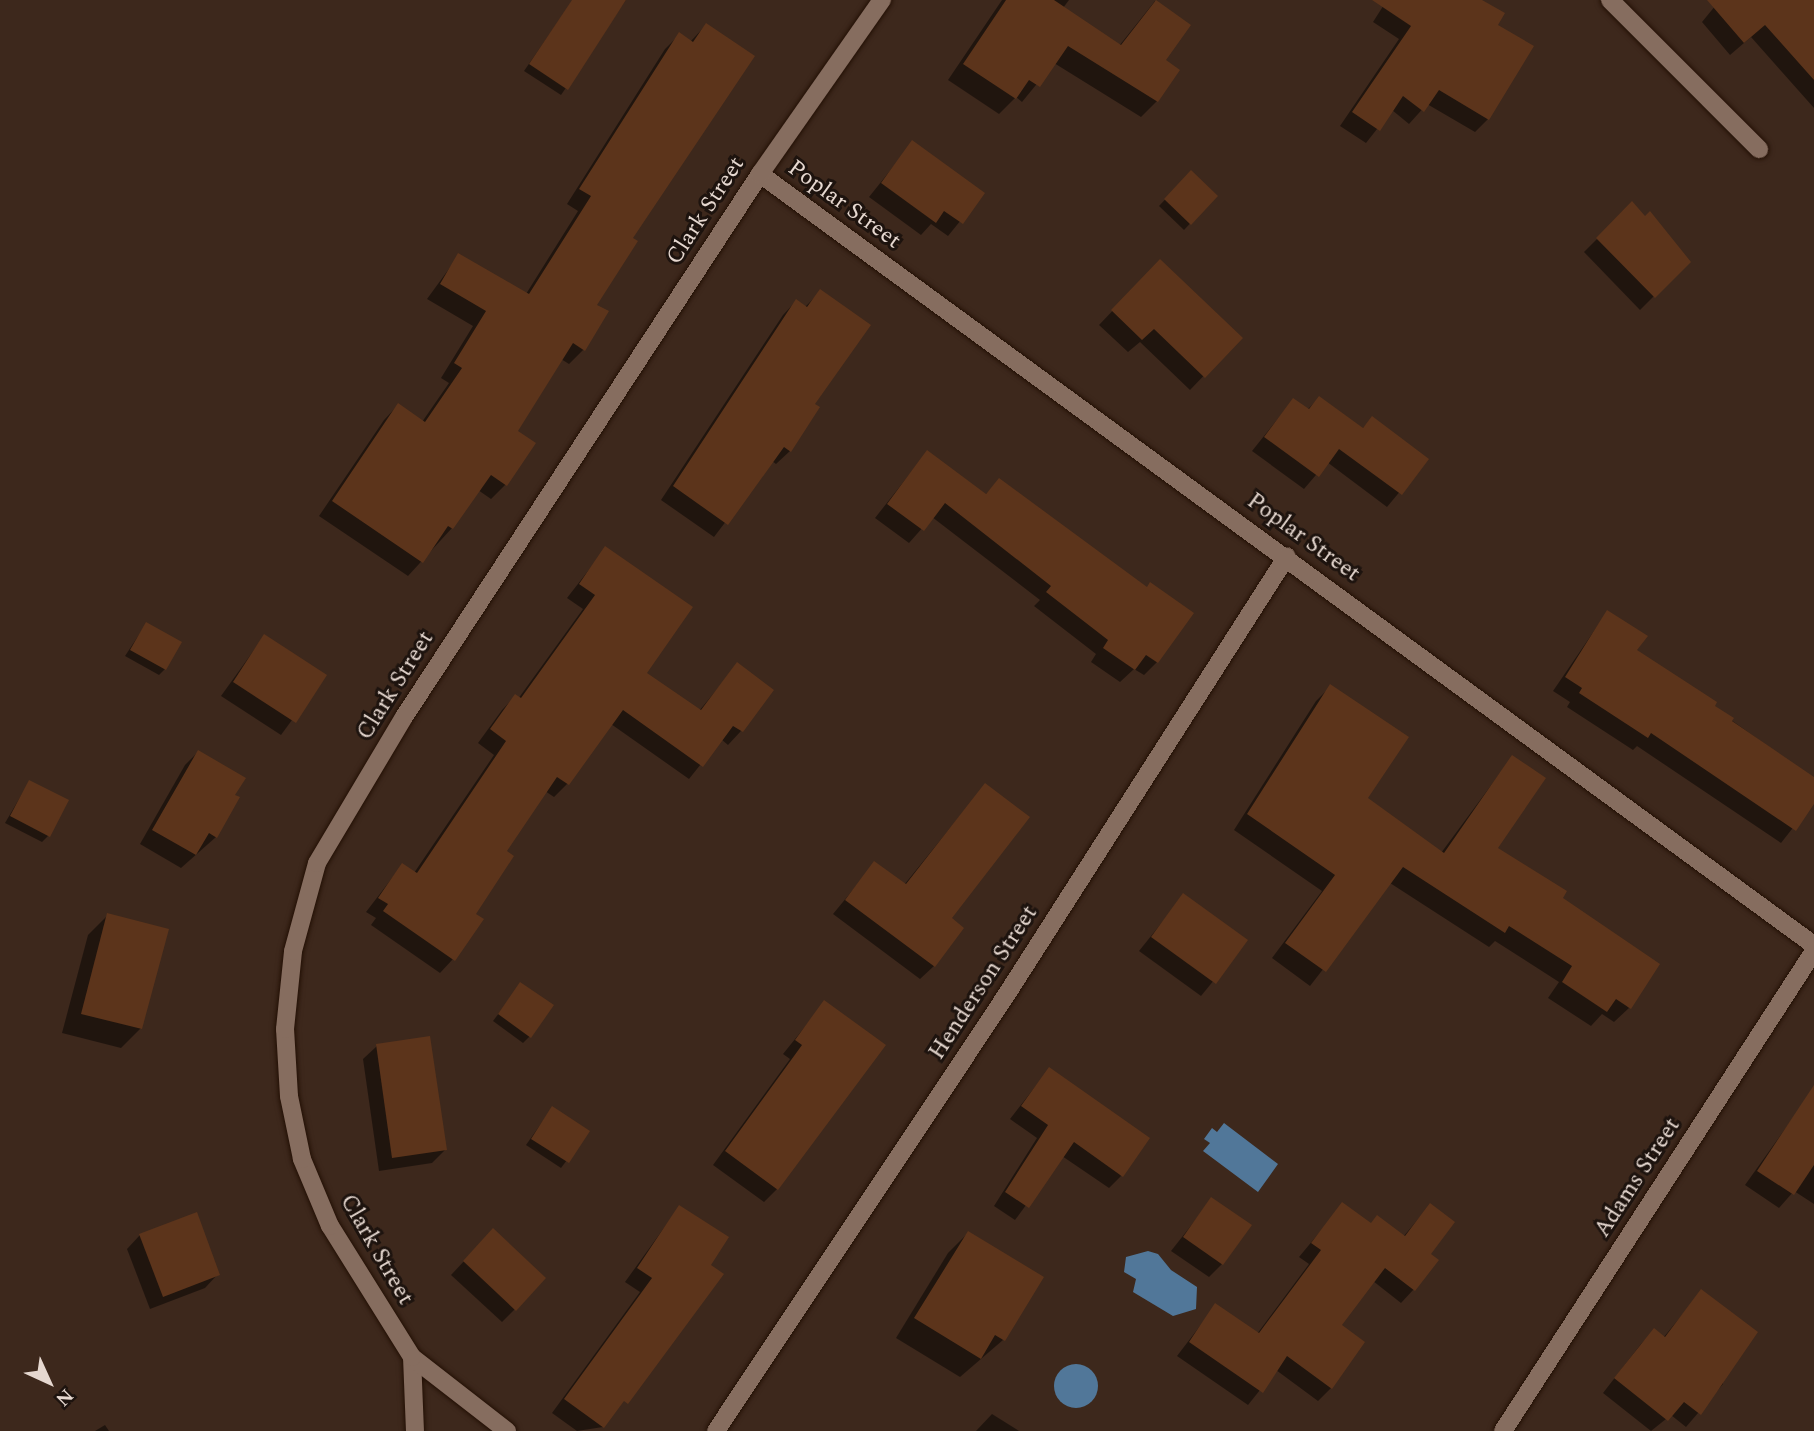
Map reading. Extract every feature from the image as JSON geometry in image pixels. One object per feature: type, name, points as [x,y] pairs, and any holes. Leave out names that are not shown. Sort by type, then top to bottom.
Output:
[{"type":"street","name":"Clark Street","points":[[507,1431],[412,1357],[330,1226],[302,1159],[289,1096],[285,1029],[293,951],[317,863],[404,716],[760,174],[882,0]]},
{"type":"street","points":[[1610,0],[1759,149]]},
{"type":"street","name":"Poplar Street","points":[[760,174],[1287,556],[1814,945]]},
{"type":"street","name":"Henderson Street","points":[[716,1431],[1005,998],[1287,556]]},
{"type":"street","name":"Adams Street","points":[[1503,1431],[1814,951]]},
{"type":"street","points":[[412,1357],[415,1431]]},
{"type":"water","points":[[1224,1123],[1278,1164],[1258,1192],[1203,1151],[1210,1143],[1204,1139],[1212,1128],[1217,1132]]},
{"type":"water","points":[[1148,1251],[1158,1254],[1171,1270],[1197,1287],[1196,1309],[1173,1316],[1133,1292],[1136,1279],[1124,1272],[1126,1257]]},
{"type":"water","points":[[1076,1364],[1092,1370],[1098,1386],[1092,1402],[1076,1408],[1060,1402],[1054,1386],[1060,1370]]},
{"type":"building","points":[[572,0],[626,0],[568,90],[529,64]]},
{"type":"building","points":[[1006,0],[1054,0],[1121,45],[1156,0],[1191,25],[1166,60],[1180,70],[1158,102],[1068,46],[1040,87],[1029,80],[1016,99],[963,64]]},
{"type":"building","points":[[1372,0],[1482,0],[1505,13],[1498,25],[1534,46],[1489,120],[1439,90],[1424,112],[1403,96],[1380,131],[1352,112],[1411,26]]},
{"type":"building","points":[[1707,0],[1814,0],[1814,80],[1765,25],[1744,43]]},
{"type":"building","points":[[706,23],[755,56],[633,238],[638,241],[597,305],[609,311],[585,351],[573,343],[518,431],[536,443],[507,486],[491,475],[453,529],[448,526],[423,563],[332,501],[398,403],[425,422],[462,368],[454,363],[486,311],[440,284],[458,253],[529,294],[591,196],[579,189],[679,32],[693,42]]},
{"type":"building","points":[[912,140],[985,193],[963,224],[944,211],[936,223],[881,183]]},
{"type":"building","points":[[1191,170],[1218,196],[1191,225],[1164,199]]},
{"type":"building","points":[[1632,201],[1645,216],[1650,211],[1691,262],[1655,298],[1596,238]]},
{"type":"building","points":[[1160,259],[1243,338],[1205,378],[1154,329],[1142,340],[1111,310]]},
{"type":"building","points":[[820,289],[871,325],[815,404],[820,407],[791,452],[784,447],[728,525],[673,486],[796,299],[807,307]]},
{"type":"building","points":[[1319,396],[1363,428],[1372,416],[1429,459],[1402,495],[1339,449],[1319,477],[1264,437],[1293,398],[1309,409]]},
{"type":"building","points":[[927,450],[986,494],[999,478],[1147,587],[1150,582],[1194,613],[1158,663],[1146,655],[1135,670],[1103,648],[1108,640],[1046,592],[1051,586],[945,503],[924,531],[887,504]]},
{"type":"building","points":[[605,546],[693,607],[647,673],[701,710],[737,662],[774,690],[743,732],[733,726],[703,767],[623,710],[569,785],[557,777],[507,851],[514,856],[476,914],[484,919],[455,961],[383,911],[388,904],[378,898],[402,863],[417,873],[506,741],[490,729],[515,694],[521,698],[595,595],[579,584]]},
{"type":"building","points":[[1607,610],[1648,636],[1637,650],[1717,702],[1715,706],[1734,718],[1732,721],[1814,777],[1814,804],[1796,831],[1651,733],[1648,738],[1579,693],[1582,688],[1565,677]]},
{"type":"building","points":[[146,622],[182,642],[166,670],[130,650]]},
{"type":"building","points":[[264,634],[327,675],[296,723],[233,682]]},
{"type":"building","points":[[1330,684],[1409,737],[1368,798],[1444,853],[1512,755],[1546,778],[1498,848],[1567,891],[1563,898],[1660,964],[1631,1009],[1616,999],[1607,1012],[1562,982],[1572,966],[1509,926],[1505,933],[1403,867],[1326,972],[1285,943],[1335,875],[1247,814]]},
{"type":"building","points":[[198,750],[246,778],[235,795],[240,797],[217,838],[209,833],[196,855],[152,830]]},
{"type":"building","points":[[29,780],[69,800],[50,837],[10,816]]},
{"type":"building","points":[[985,783],[1030,817],[952,918],[964,928],[935,967],[845,900],[874,861],[906,884]]},
{"type":"building","points":[[1183,893],[1248,940],[1216,984],[1151,937]]},
{"type":"building","points":[[107,913],[169,929],[142,1029],[81,1014]]},
{"type":"building","points":[[520,982],[554,1005],[531,1038],[498,1014]]},
{"type":"building","points":[[824,1000],[886,1045],[778,1190],[725,1151],[802,1045],[795,1040]]},
{"type":"building","points":[[430,1036],[447,1150],[392,1158],[376,1044]]},
{"type":"building","points":[[1049,1067],[1150,1138],[1123,1177],[1074,1142],[1029,1208],[1005,1192],[1048,1125],[1021,1106]]},
{"type":"building","points":[[1814,1085],[1814,1165],[1794,1195],[1757,1171]]},
{"type":"building","points":[[552,1106],[590,1131],[569,1163],[531,1139]]},
{"type":"building","points":[[1211,1197],[1252,1225],[1223,1265],[1183,1237]]},
{"type":"building","points":[[1342,1202],[1371,1223],[1377,1215],[1405,1236],[1430,1203],[1455,1222],[1431,1254],[1439,1260],[1415,1291],[1385,1268],[1342,1325],[1365,1342],[1332,1389],[1287,1356],[1263,1393],[1189,1342],[1215,1303],[1259,1333],[1321,1250],[1311,1243]]},
{"type":"building","points":[[679,1205],[729,1237],[711,1265],[724,1274],[628,1404],[624,1401],[604,1428],[564,1399],[652,1278],[637,1268]]},
{"type":"building","points":[[197,1212],[220,1275],[163,1297],[139,1234]]},
{"type":"building","points":[[493,1228],[546,1278],[516,1311],[463,1261]]},
{"type":"building","points":[[968,1231],[1044,1277],[1005,1341],[995,1335],[981,1359],[914,1318]]},
{"type":"building","points":[[1701,1289],[1758,1332],[1701,1415],[1684,1402],[1668,1421],[1614,1378],[1654,1328],[1665,1337]]}]
